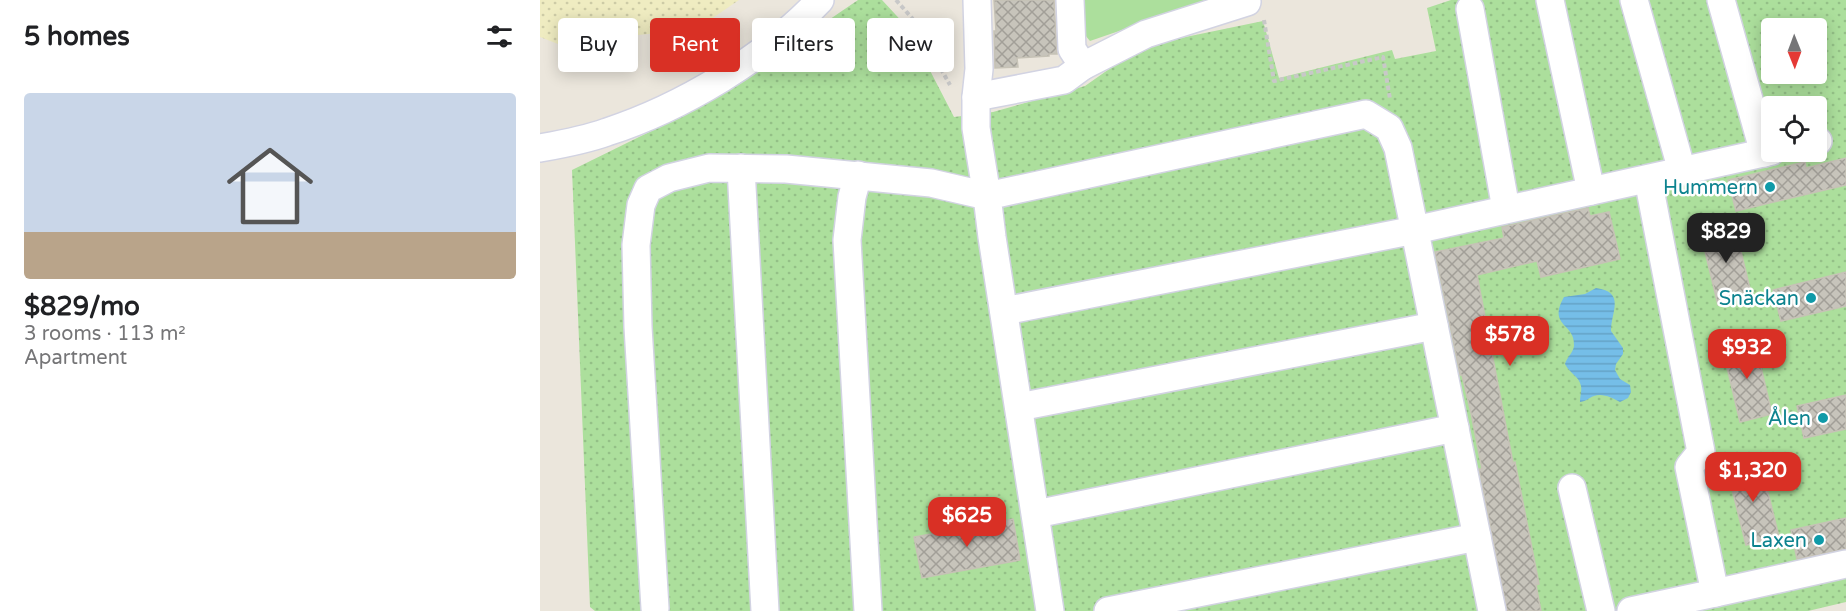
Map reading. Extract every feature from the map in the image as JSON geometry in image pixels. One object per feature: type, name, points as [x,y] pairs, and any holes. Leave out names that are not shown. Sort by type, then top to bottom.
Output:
[{"type":"street","points":[[540,148],[607,132],[644,118],[681,100],[753,57],[808,14],[820,0]]},
{"type":"street","points":[[977,0],[979,69],[976,128],[1050,611]]},
{"type":"street","points":[[1070,0],[1072,49],[1083,66]]},
{"type":"street","points":[[1550,0],[1591,191]]},
{"type":"street","points":[[1634,0],[1682,171]]},
{"type":"street","points":[[1721,0],[1761,129]]},
{"type":"street","points":[[976,96],[1064,80],[1083,66],[1146,34],[1247,2]]},
{"type":"street","points":[[1470,9],[1506,209]]},
{"type":"street","points":[[655,608],[638,327],[636,245],[641,205],[648,189],[669,178],[709,168],[741,168],[786,169],[931,183],[987,196],[1366,114],[1389,128],[1398,148],[1492,611]]},
{"type":"street","points":[[1004,311],[1415,230],[1761,154]]},
{"type":"street","points":[[741,168],[765,611]]},
{"type":"street","points":[[858,175],[852,197],[847,240],[868,611]]},
{"type":"street","points":[[1648,179],[1701,452],[1689,467],[1715,593]]},
{"type":"street","points":[[1019,407],[1434,326]]},
{"type":"street","points":[[1036,514],[1455,428]]},
{"type":"street","points":[[1572,488],[1601,611]]},
{"type":"street","points":[[1108,611],[1477,537]]},
{"type":"street","points":[[1631,611],[1846,564]]},
{"type":"path","points":[[896,0],[912,18],[956,95],[976,96]]},
{"type":"path","points":[[1247,2],[1263,15],[1274,81],[1383,57],[1390,103]]},
{"type":"green space","points":[[858,0],[882,0],[899,18],[867,18],[867,72],[931,72],[954,117],[993,112],[1085,86],[1142,46],[1263,21],[1279,78],[1392,50],[1395,59],[1436,51],[1427,8],[1451,0],[1846,0],[1846,602],[1808,611],[595,611],[590,607],[572,170],[704,105],[752,72],[855,72],[855,18],[832,18]]},
{"type":"green space","points":[[1085,0],[1209,0],[1090,41],[1085,35]]},
{"type":"sand","points":[[540,0],[739,0],[713,18],[650,18],[650,34],[638,35],[638,18],[558,18],[558,44],[540,37]]},
{"type":"water","points":[[1596,288],[1605,290],[1614,298],[1611,331],[1623,348],[1623,354],[1615,370],[1620,379],[1630,385],[1631,392],[1628,398],[1620,402],[1601,395],[1580,402],[1580,383],[1565,364],[1574,346],[1571,333],[1560,320],[1560,307],[1564,297],[1585,294]]},
{"type":"building","points":[[994,0],[1054,0],[1057,54],[1017,58],[1018,67],[995,68]]},
{"type":"building","name":"Hummern","points":[[1846,158],[1846,185],[1736,211],[1728,180],[1805,162],[1806,168]]},
{"type":"building","points":[[1588,208],[1590,216],[1609,212],[1620,259],[1541,277],[1537,261],[1477,275],[1539,584],[1536,585],[1541,611],[1507,611],[1479,469],[1482,469],[1471,413],[1462,375],[1460,375],[1435,252],[1504,238],[1502,227]]},
{"type":"building","points":[[1734,223],[1752,297],[1718,305],[1700,231]]},
{"type":"building","name":"Snäckan","points":[[1846,272],[1846,306],[1781,321],[1773,290]]},
{"type":"building","points":[[1754,338],[1772,414],[1740,422],[1722,346]]},
{"type":"building","name":"Ålen","points":[[1846,395],[1846,429],[1804,438],[1797,406]]},
{"type":"building","points":[[1760,460],[1779,537],[1746,545],[1727,469]]},
{"type":"building","name":"Laxen","points":[[1846,518],[1846,549],[1797,559],[1791,530]]},
{"type":"building","points":[[1013,519],[1020,560],[922,578],[914,537]]},
{"type":"place","name":"Hummern","points":[[1770,187]]},
{"type":"place","name":"Snäckan","points":[[1811,298]]},
{"type":"place","name":"Ålen","points":[[1823,418]]},
{"type":"place","name":"Laxen","points":[[1819,540]]}]
